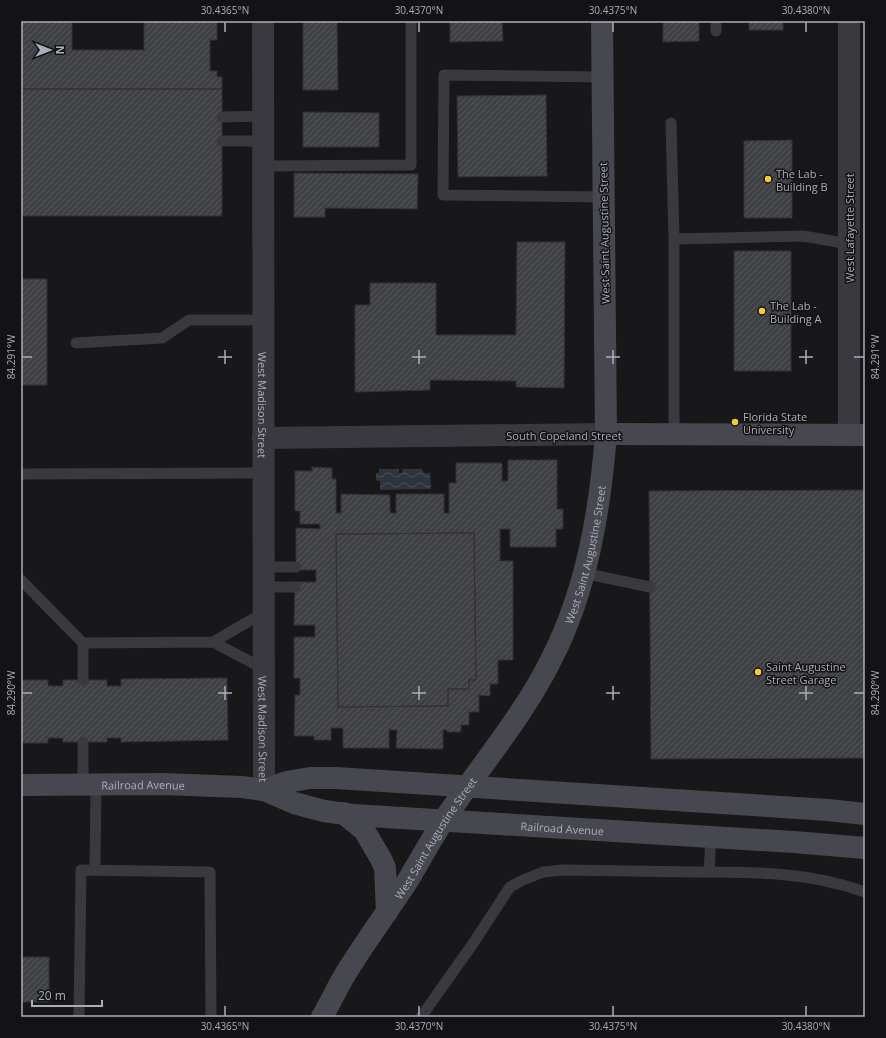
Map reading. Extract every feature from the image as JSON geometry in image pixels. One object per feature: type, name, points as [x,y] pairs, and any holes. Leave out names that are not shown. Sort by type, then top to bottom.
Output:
[{"type":"main road","name":"West Saint Augustine Street","points":[[322,1017],[350,966],[387,912],[444,820],[514,722],[539,683],[569,619],[584,573],[593,538],[600,496],[606,434],[602,21]]},
{"type":"main road","name":"South Copeland Street","points":[[606,434],[857,435]]},
{"type":"main road","name":"Railroad Avenue","points":[[264,790],[287,782],[310,778],[336,778],[467,788],[828,810],[865,814]]},
{"type":"main road","name":"Railroad Avenue","points":[[21,784],[185,784],[264,790],[294,803],[324,811],[343,813],[865,848]]},
{"type":"main road","points":[[343,813],[364,830],[381,859],[385,868],[387,912]]},
{"type":"street","name":"West Madison Street","points":[[263,21],[264,320],[262,473],[264,790]]},
{"type":"street","name":"West Lafayette Street","points":[[849,21],[849,244],[857,435]]},
{"type":"street","name":"South Copeland Street","points":[[263,438],[606,434]]},
{"type":"lane","points":[[263,166],[411,165],[411,21]]},
{"type":"lane","points":[[603,77],[444,75],[443,195],[604,197]]},
{"type":"lane","points":[[222,117],[263,116]]},
{"type":"lane","points":[[671,123],[674,239],[674,434]]},
{"type":"lane","points":[[222,141],[263,141]]},
{"type":"lane","points":[[674,239],[803,236],[849,244]]},
{"type":"lane","points":[[76,343],[162,338],[189,320],[264,320]]},
{"type":"lane","points":[[21,474],[262,473]]},
{"type":"lane","points":[[263,577],[296,567]]},
{"type":"lane","points":[[584,573],[650,587]]},
{"type":"lane","points":[[263,577],[295,586]]},
{"type":"lane","points":[[21,580],[83,643],[83,680]]},
{"type":"lane","points":[[213,642],[263,613]]},
{"type":"lane","points":[[83,643],[213,642],[264,669]]},
{"type":"lane","points":[[83,742],[90,784],[95,870]]},
{"type":"lane","points":[[709,872],[711,837]]},
{"type":"lane","points":[[79,1017],[81,870],[210,872],[211,1017]]},
{"type":"lane","points":[[421,1017],[472,945],[510,887],[543,872],[562,870],[771,873],[820,879],[865,892]]},
{"type":"water","points":[[379,469],[399,469],[399,473],[402,473],[403,469],[422,469],[424,473],[430,473],[431,489],[380,490],[380,481],[376,480],[376,473],[379,473]]},
{"type":"building","points":[[21,21],[72,21],[72,50],[144,50],[144,21],[217,21],[217,40],[210,40],[210,71],[217,71],[217,77],[222,77],[222,89],[21,89]]},
{"type":"building","points":[[303,21],[337,21],[338,90],[303,90]]},
{"type":"building","points":[[450,21],[502,21],[503,41],[450,42]]},
{"type":"building","points":[[663,21],[699,21],[699,41],[663,42]]},
{"type":"building","points":[[749,21],[783,21],[783,30],[749,30]]},
{"type":"building","points":[[21,89],[222,89],[222,216],[21,216]]},
{"type":"building","points":[[546,95],[547,176],[458,177],[457,96]]},
{"type":"building","points":[[303,112],[379,113],[379,147],[303,147]]},
{"type":"building","name":"The Lab - Building B","points":[[792,140],[792,218],[744,218],[744,141]]},
{"type":"building","points":[[294,173],[418,174],[417,209],[325,208],[325,217],[294,217]]},
{"type":"building","points":[[517,242],[565,242],[564,388],[516,387],[516,381],[430,380],[430,390],[355,392],[355,305],[370,305],[370,283],[436,283],[436,335],[516,335]]},
{"type":"building","name":"The Lab - Building A","points":[[734,251],[791,251],[791,371],[734,371]]},
{"type":"building","points":[[21,279],[47,279],[47,385],[21,385]]},
{"type":"building","points":[[508,460],[557,460],[557,509],[563,509],[563,529],[556,529],[556,547],[510,547],[510,529],[500,529],[500,561],[513,561],[513,660],[498,660],[498,684],[490,684],[490,696],[479,695],[479,712],[469,712],[469,725],[461,725],[461,732],[447,732],[447,730],[443,730],[443,749],[396,748],[397,730],[389,730],[389,748],[343,748],[343,728],[331,728],[331,740],[314,740],[314,736],[294,736],[295,695],[300,695],[300,678],[294,678],[294,637],[315,637],[315,625],[294,625],[295,582],[316,582],[316,570],[296,570],[296,528],[320,529],[320,524],[300,524],[300,511],[295,511],[295,471],[312,471],[312,467],[332,468],[332,479],[336,479],[336,513],[341,513],[341,494],[390,495],[390,513],[396,513],[396,494],[444,494],[444,513],[449,513],[449,483],[456,483],[456,463],[502,463],[502,481],[508,481]],"holes":[[[474,533],[476,680],[469,680],[469,689],[448,689],[448,706],[338,707],[336,534]]]},
{"type":"building","name":"Saint Augustine Street Garage","points":[[865,490],[865,758],[651,759],[649,491]]},
{"type":"building","points":[[474,533],[476,680],[469,680],[469,689],[448,689],[448,706],[338,707],[336,534]]},
{"type":"building","points":[[227,678],[228,740],[121,742],[121,738],[107,738],[107,742],[63,742],[63,738],[48,738],[48,743],[21,743],[21,680],[48,680],[48,686],[63,686],[63,680],[107,680],[107,686],[121,686],[121,679]]},
{"type":"building","points":[[21,957],[49,957],[49,1002],[21,1002]]},
{"type":"place","name":"The Lab - Building B","points":[[768,179]]},
{"type":"place","name":"The Lab - Building A","points":[[762,311]]},
{"type":"place","name":"Florida State University","points":[[735,422]]},
{"type":"place","name":"Saint Augustine Street Garage","points":[[758,672]]}]
